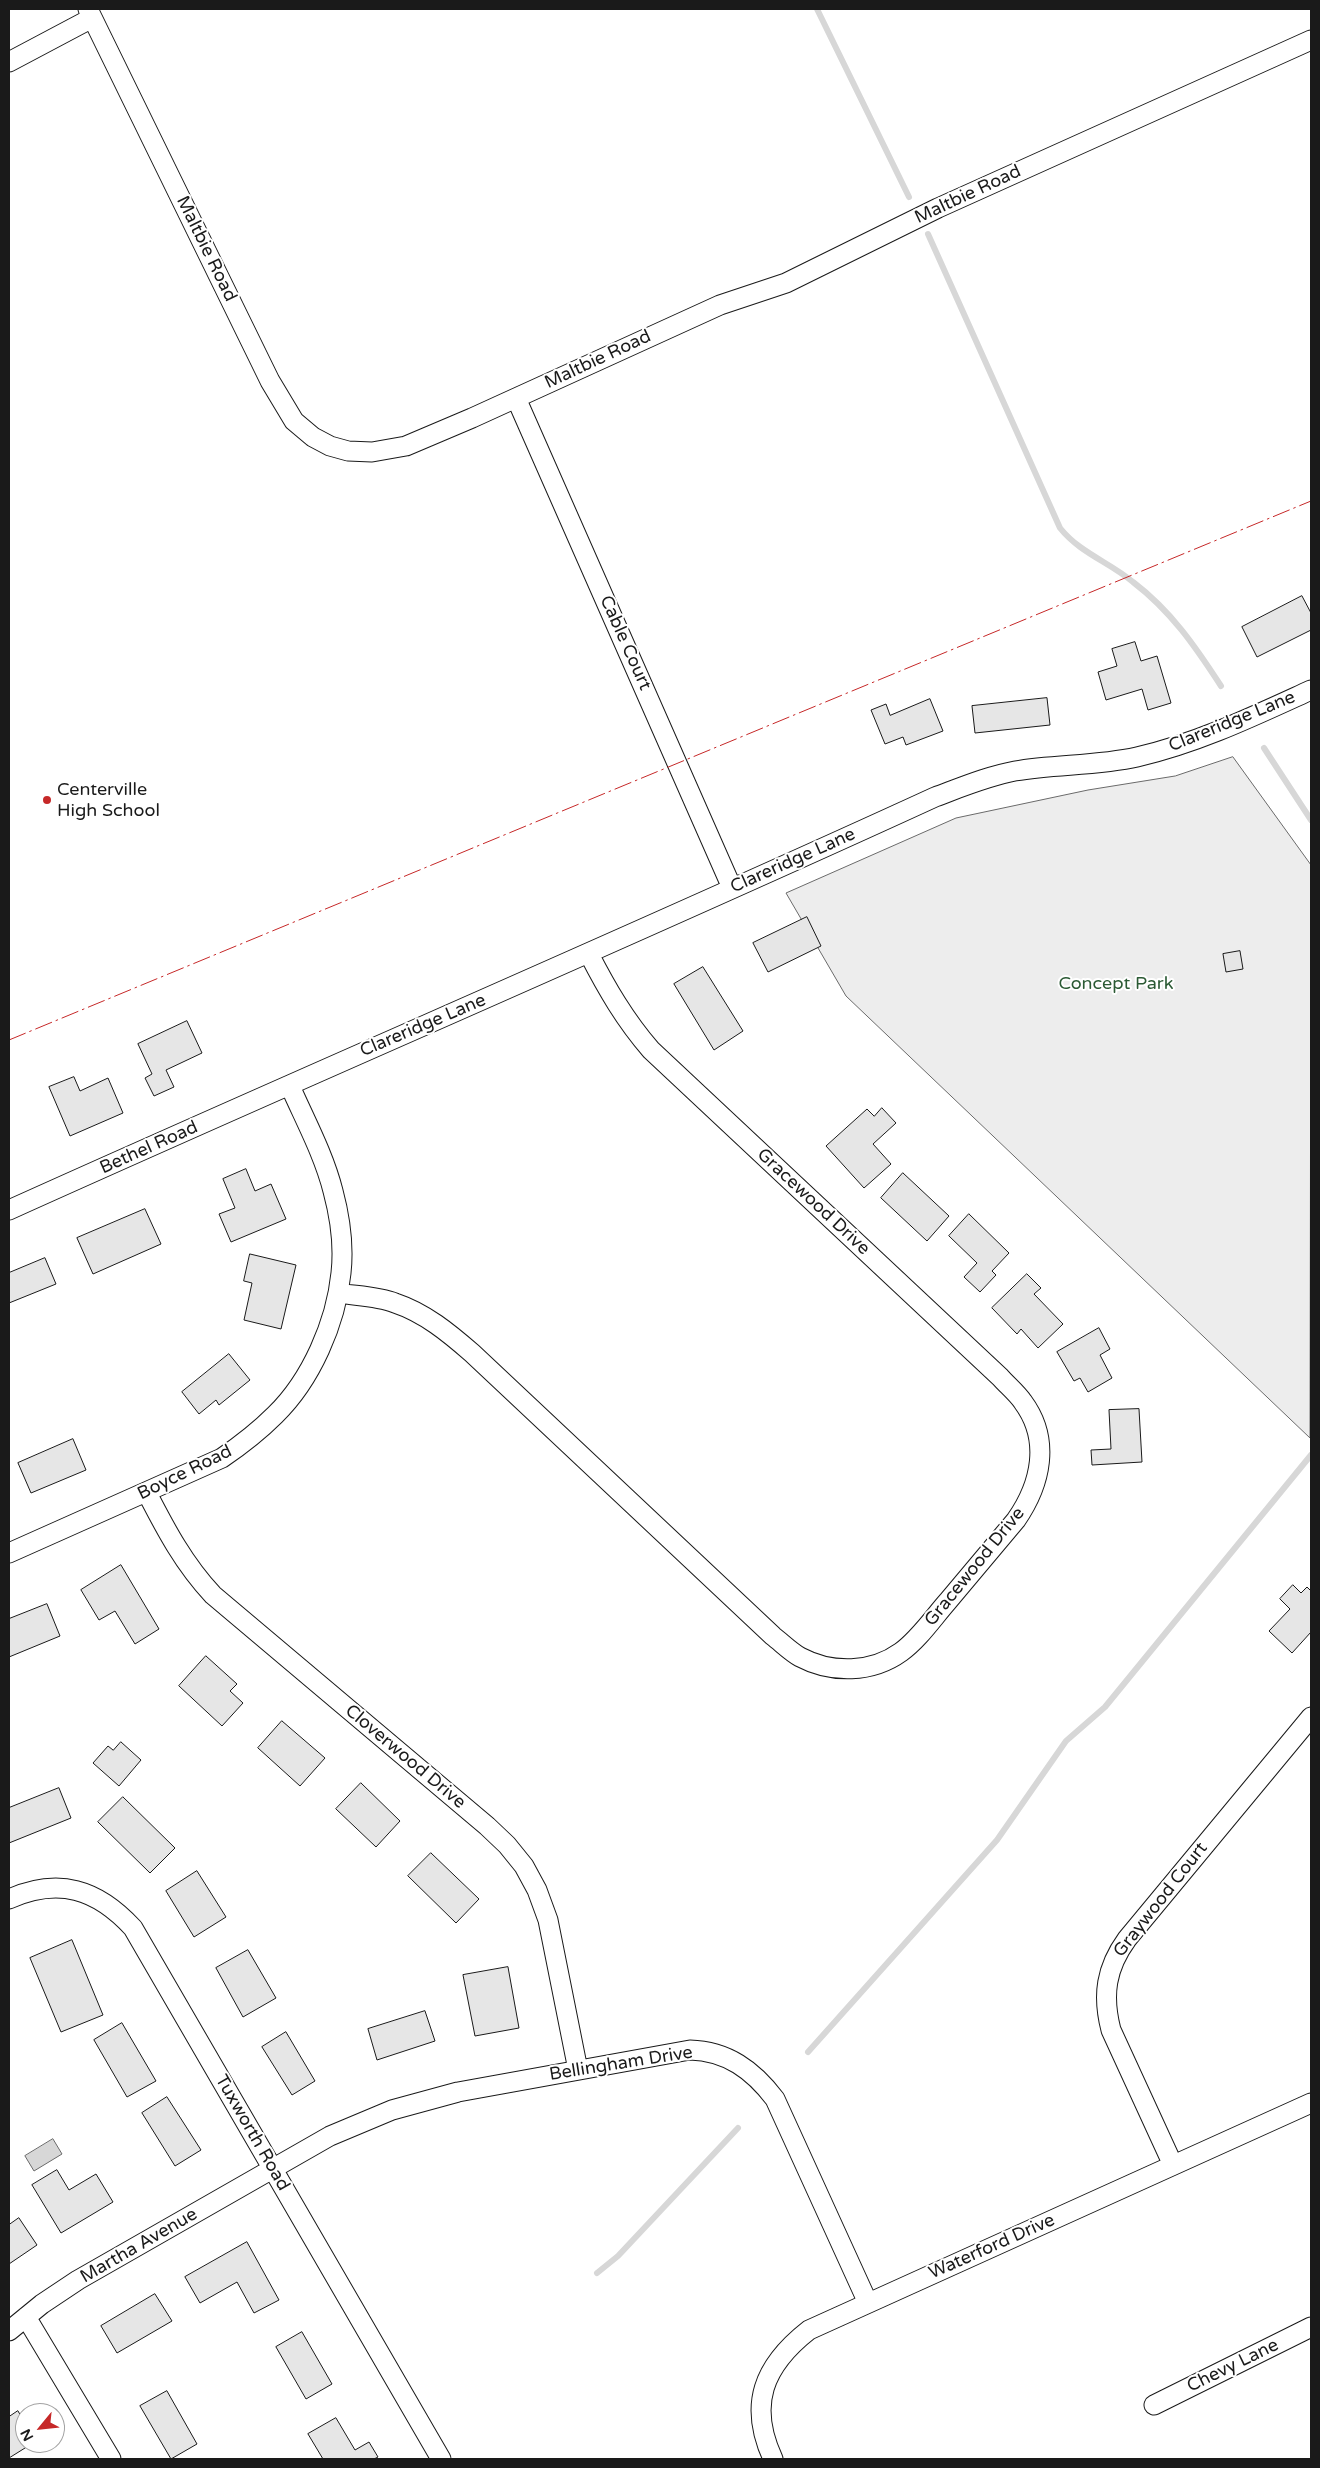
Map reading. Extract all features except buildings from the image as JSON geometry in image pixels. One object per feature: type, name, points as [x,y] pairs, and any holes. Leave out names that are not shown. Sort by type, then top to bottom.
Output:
[{"type":"street","points":[[9,62],[90,14]]},
{"type":"street","name":"Maltbie Road","points":[[90,14],[266,372],[294,421],[313,437],[330,446],[348,451],[372,452],[406,446],[720,305],[786,284],[938,208],[1311,40]]},
{"type":"street","name":"Cable Court","points":[[516,398],[732,888]]},
{"type":"street","name":"Clareridge Lane","points":[[290,1086],[346,1059],[589,954],[936,797],[980,780],[1016,771],[1134,758],[1155,753],[1198,740],[1311,690]]},
{"type":"street","name":"Gracewood Drive","points":[[338,1293],[393,1302],[442,1328],[472,1353],[773,1636],[799,1656],[823,1667],[840,1669],[867,1667],[886,1661],[902,1651],[921,1633],[1016,1520],[1030,1501],[1038,1476],[1040,1457],[1039,1438],[1032,1417],[1023,1402],[1000,1376],[651,1050],[630,1026],[610,996],[589,954]]},
{"type":"street","name":"Bethel Road","points":[[9,1210],[290,1086]]},
{"type":"street","name":"Boyce Road","points":[[9,1553],[222,1458],[247,1440],[276,1414],[296,1390],[313,1363],[338,1293],[342,1247],[333,1189],[290,1086]]},
{"type":"street","name":"Cloverwood Drive","points":[[147,1493],[175,1547],[193,1574],[213,1595],[487,1826],[507,1844],[524,1866],[537,1890],[548,1920],[578,2070]]},
{"type":"street","name":"Graywood Court","points":[[1173,2165],[1111,2030],[1106,2010],[1105,1988],[1110,1969],[1127,1938],[1311,1717]]},
{"type":"street","name":"Tuxworth Road","points":[[9,1900],[40,1889],[74,1890],[101,1900],[120,1914],[133,1928],[442,2459]]},
{"type":"street","name":"Bellingham Drive","points":[[273,2169],[330,2136],[392,2110],[458,2092],[690,2050],[706,2051],[742,2065],[760,2079],[775,2099],[868,2303]]},
{"type":"street","name":"Waterford Drive","points":[[773,2459],[765,2442],[761,2413],[761,2399],[766,2380],[776,2362],[789,2346],[808,2330],[1311,2103]]},
{"type":"street","name":"Martha Avenue","points":[[9,2331],[78,2280],[273,2169]]},
{"type":"street","points":[[26,2317],[111,2459]]},
{"type":"street","name":"Chevy Lane","points":[[1154,2405],[1311,2328]]},
{"type":"shaded area","name":"Concept Park","points":[[1233,757],[1311,865],[1310,1438],[846,996],[786,893],[956,818],[1088,790],[1175,776]]},
{"type":"shaded area","points":[[53,2139],[62,2154],[34,2171],[25,2156]]},
{"type":"waterway","points":[[817,9],[909,197]]},
{"type":"waterway","points":[[928,234],[1060,528],[1076,544],[1124,575],[1147,593],[1182,630],[1221,686]]},
{"type":"waterway","points":[[1264,748],[1311,820]]},
{"type":"waterway","points":[[808,2052],[997,1840],[1066,1741],[1105,1707],[1311,1455]]},
{"type":"waterway","points":[[597,2273],[618,2256],[738,2128]]},
{"type":"power","points":[[9,1040],[1311,501]]},
{"type":"place","name":"Centerville High School","points":[[47,800]]}]
